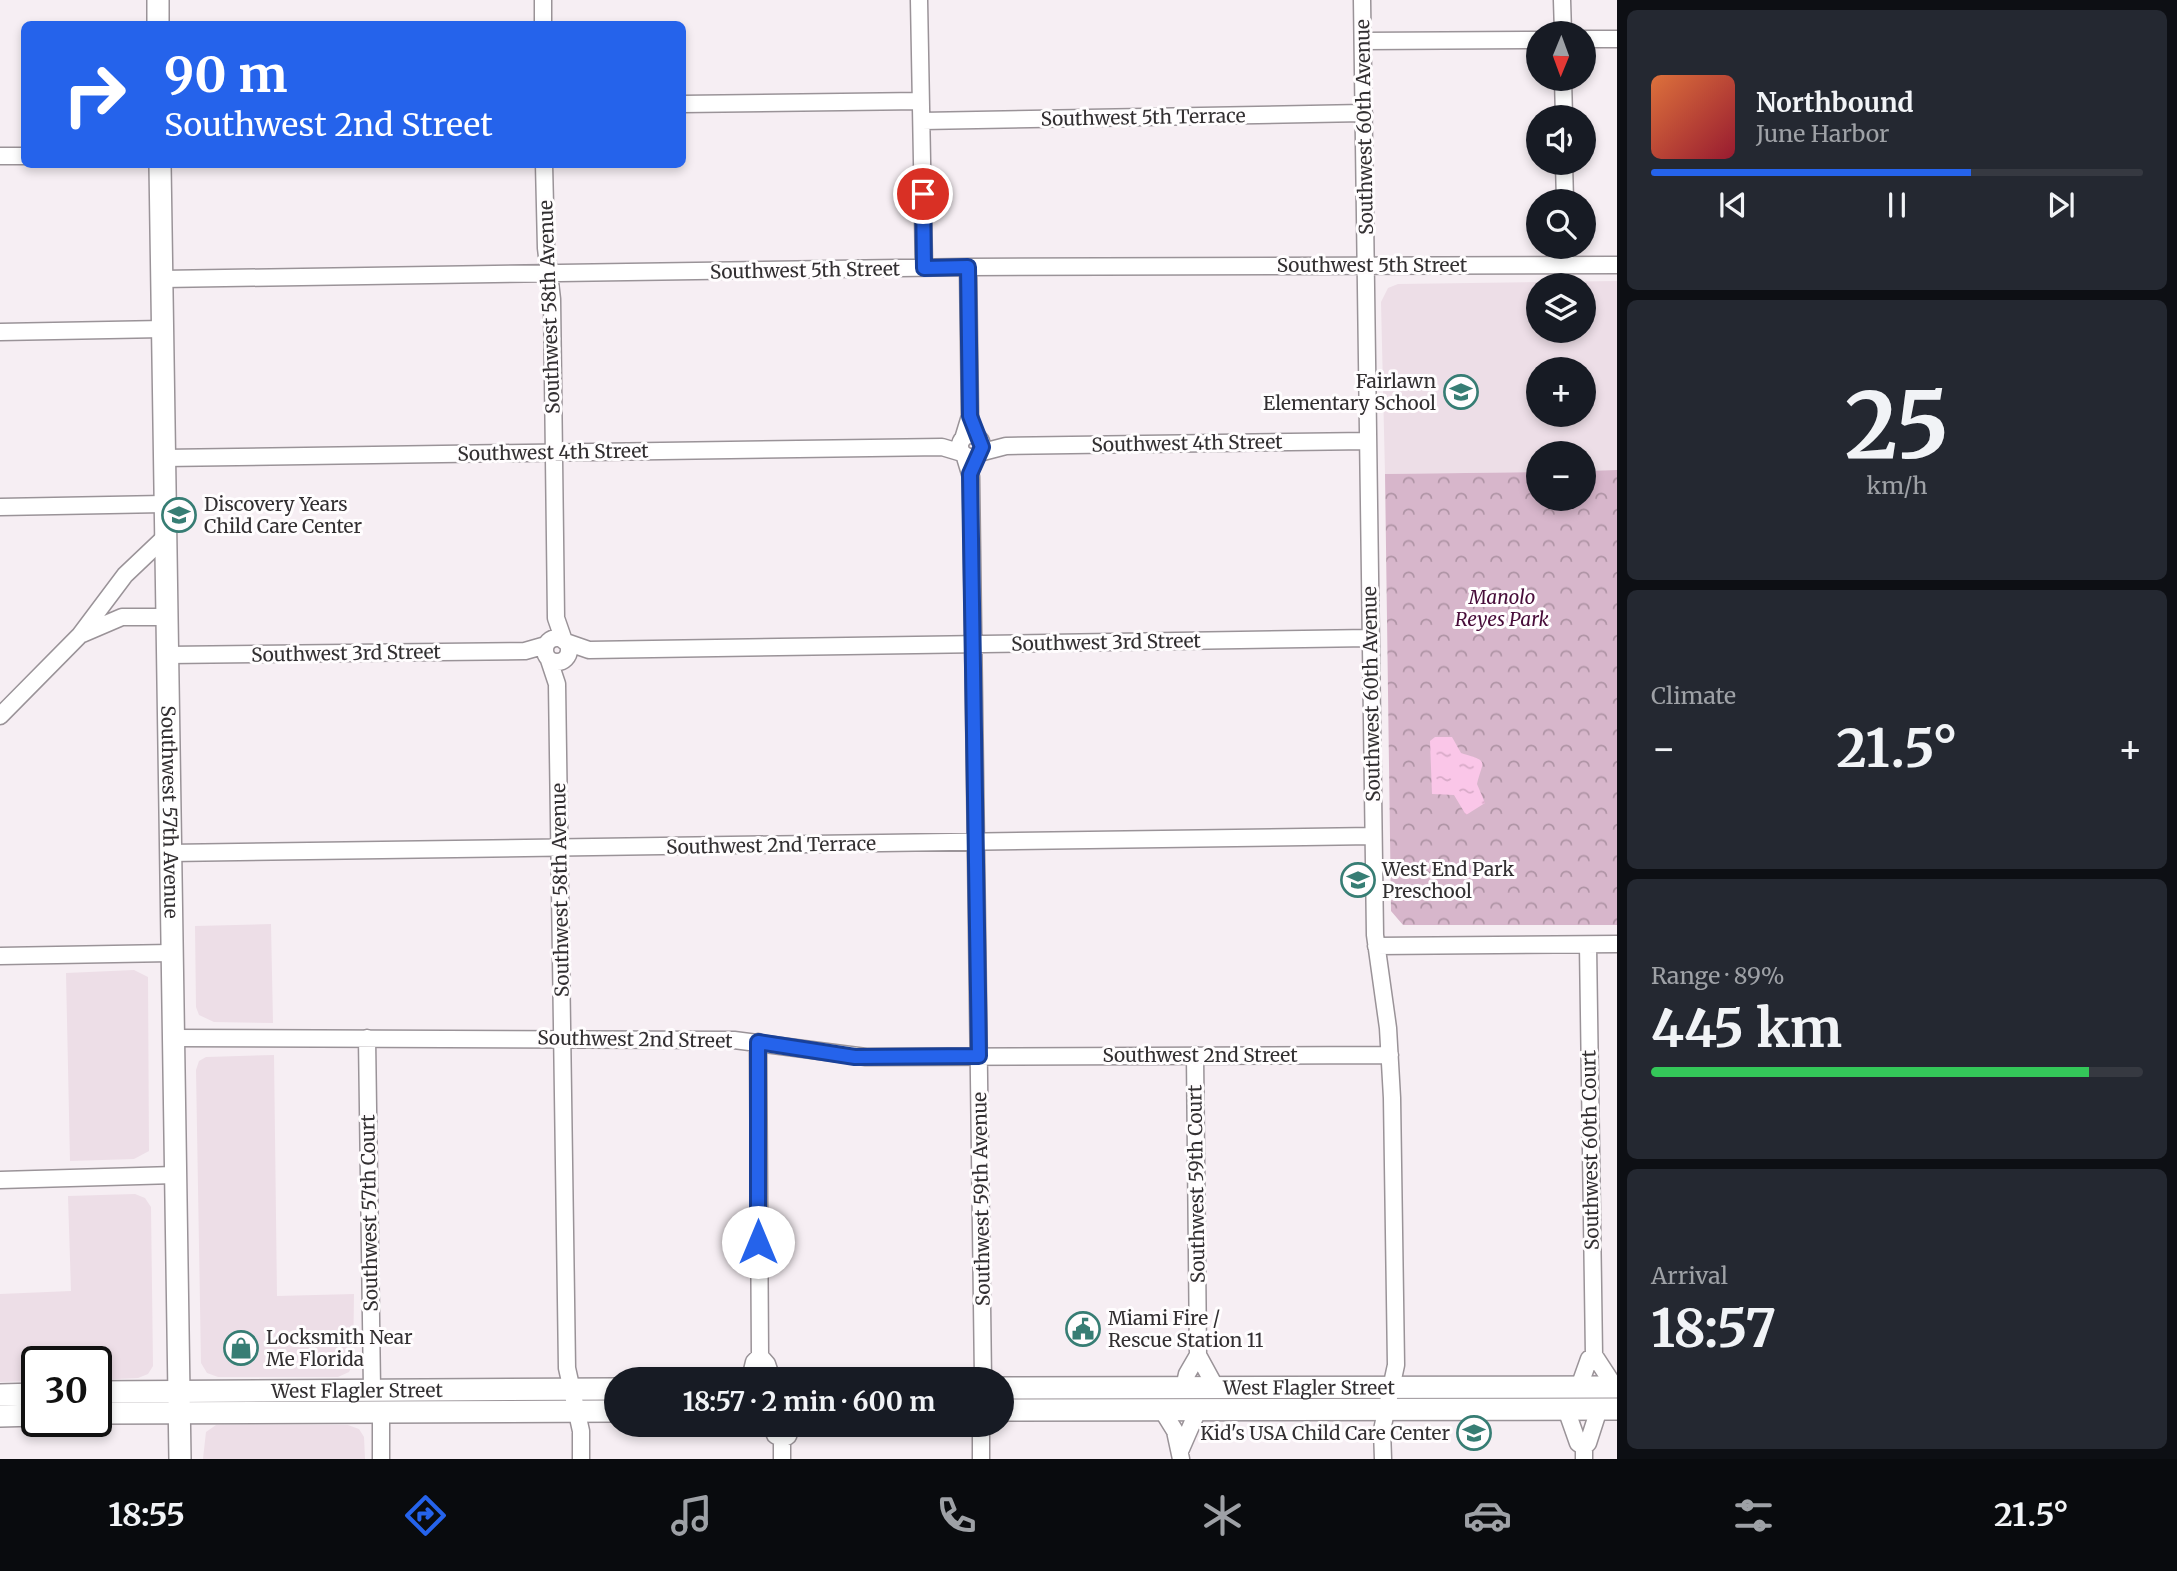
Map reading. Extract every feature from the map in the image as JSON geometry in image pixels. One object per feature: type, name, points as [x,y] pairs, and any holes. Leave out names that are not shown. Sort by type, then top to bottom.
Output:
[{"type":"main road","points":[[158,0],[158,21]]},
{"type":"main road","name":"Southwest 57th Avenue","points":[[160,168],[180,1459]]},
{"type":"main road","name":"West Flagler Street","points":[[1014,1388],[1616,1387]]},
{"type":"main road","name":"West Flagler Street","points":[[112,1411],[178,1401],[372,1389],[604,1389]]},
{"type":"main road","points":[[0,1395],[21,1394]]},
{"type":"main road","name":"West Flagler Street","points":[[112,1394],[178,1401],[381,1411],[604,1411]]},
{"type":"main road","name":"West Flagler Street","points":[[1014,1410],[1608,1409]]},
{"type":"main road","points":[[0,1416],[21,1415]]},
{"type":"street","points":[[543,0],[544,21]]},
{"type":"street","points":[[919,0],[924,268]]},
{"type":"street","name":"Southwest 60th Avenue","points":[[1362,0],[1373,836],[1376,946],[1390,1055],[1396,1365],[1382,1430],[1383,1459]]},
{"type":"street","points":[[1562,0],[1563,21]]},
{"type":"street","points":[[1596,39],[1617,39]]},
{"type":"street","points":[[1363,41],[1526,40]]},
{"type":"street","points":[[686,104],[921,102]]},
{"type":"street","name":"Southwest 5th Terrace","points":[[922,121],[1364,113]]},
{"type":"street","points":[[0,156],[21,156]]},
{"type":"street","name":"Southwest 58th Avenue","points":[[544,168],[554,452],[567,1368],[577,1411],[581,1459]]},
{"type":"street","points":[[1565,259],[1565,266]]},
{"type":"street","name":"Southwest 5th Street","points":[[162,279],[968,267],[1617,265]]},
{"type":"street","name":"Southwest 59th Avenue","points":[[968,267],[983,1367]]},
{"type":"street","points":[[0,332],[163,329]]},
{"type":"street","name":"Southwest 4th Street","points":[[163,458],[1368,441]]},
{"type":"street","points":[[0,507],[164,504]]},
{"type":"street","points":[[0,716],[80,635],[125,575],[164,538]]},
{"type":"street","points":[[80,635],[122,617],[167,617]]},
{"type":"street","name":"Southwest 3rd Street","points":[[167,655],[1370,638]]},
{"type":"street","name":"Southwest 2nd Terrace","points":[[169,853],[1373,836]]},
{"type":"street","points":[[1376,946],[1617,944]]},
{"type":"street","name":"Southwest 60th Court","points":[[1579,1387],[1589,1359],[1594,1355],[1588,945]]},
{"type":"street","points":[[0,956],[171,953]]},
{"type":"street","name":"Southwest 2nd Street","points":[[172,1038],[562,1038],[758,1042],[855,1057],[1390,1055]]},
{"type":"street","name":"Southwest 57th Court","points":[[367,1038],[372,1389]]},
{"type":"street","points":[[758,1042],[760,1356],[769,1367]]},
{"type":"street","name":"Southwest 59th Court","points":[[1195,1055],[1198,1355],[1216,1388]]},
{"type":"street","points":[[0,1180],[175,1175]]},
{"type":"street","name":"Southwest 59th Court","points":[[1184,1388],[1187,1374],[1198,1355]]},
{"type":"street","points":[[1594,1355],[1616,1387]]},
{"type":"street","points":[[753,1367],[760,1356]]},
{"type":"street","points":[[1566,1409],[1584,1453]]},
{"type":"street","points":[[1584,1453],[1608,1409]]},
{"type":"street","points":[[1162,1410],[1181,1454]]},
{"type":"street","points":[[1181,1454],[1198,1410]]},
{"type":"street","points":[[381,1411],[382,1459]]},
{"type":"street","points":[[782,1459],[782,1438],[785,1437]]},
{"type":"street","points":[[981,1437],[981,1459]]},
{"type":"shaded area","name":"Fairlawn Elementary School","points":[[1596,281],[1617,281],[1617,470],[1596,471],[1596,441],[1526,441],[1526,472],[1385,474],[1381,302],[1388,288],[1398,284],[1526,282],[1526,343],[1596,343]]},
{"type":"shaded area","points":[[271,924],[273,1023],[214,1022],[199,1015],[196,1007],[195,926]]},
{"type":"shaded area","points":[[134,970],[148,977],[149,1151],[134,1159],[70,1161],[66,973]]},
{"type":"shaded area","points":[[274,1055],[277,1296],[354,1294],[353,1364],[349,1372],[338,1377],[218,1377],[207,1373],[201,1363],[196,1070],[199,1061],[206,1057]]},
{"type":"shaded area","points":[[135,1194],[145,1198],[151,1207],[153,1366],[148,1374],[138,1378],[112,1379],[112,1346],[21,1346],[21,1381],[0,1382],[0,1294],[71,1291],[68,1196]]},
{"type":"shaded area","points":[[216,1425],[348,1425],[359,1429],[364,1437],[365,1459],[203,1459],[206,1432]]},
{"type":"green space","name":"Manolo Reyes Park","points":[[1617,470],[1617,925],[1403,925],[1391,911],[1385,474],[1526,472],[1526,511],[1596,511],[1596,471]]},
{"type":"water","points":[[1435,737],[1452,737],[1461,753],[1482,762],[1477,784],[1485,803],[1466,815],[1454,795],[1432,794],[1430,741]]},
{"type":"place","name":"Fairlawn Elementary School","points":[[1461,392]]},
{"type":"place","name":"Discovery Years Child Care Center","points":[[179,515]]},
{"type":"place","name":"West End Park Preschool","points":[[1358,880]]},
{"type":"place","name":"Miami Fire / Rescue Station 11","points":[[1083,1329]]},
{"type":"place","name":"Locksmith Near Me Florida","points":[[241,1348]]},
{"type":"place","name":"Kid's USA Child Care Center","points":[[1474,1433]]},
{"type":"route","points":[[758,1242],[758,1042],[855,1057],[979,1056],[970,474],[974,470],[982,444],[970,416],[968,267],[924,268],[923,194]]}]
